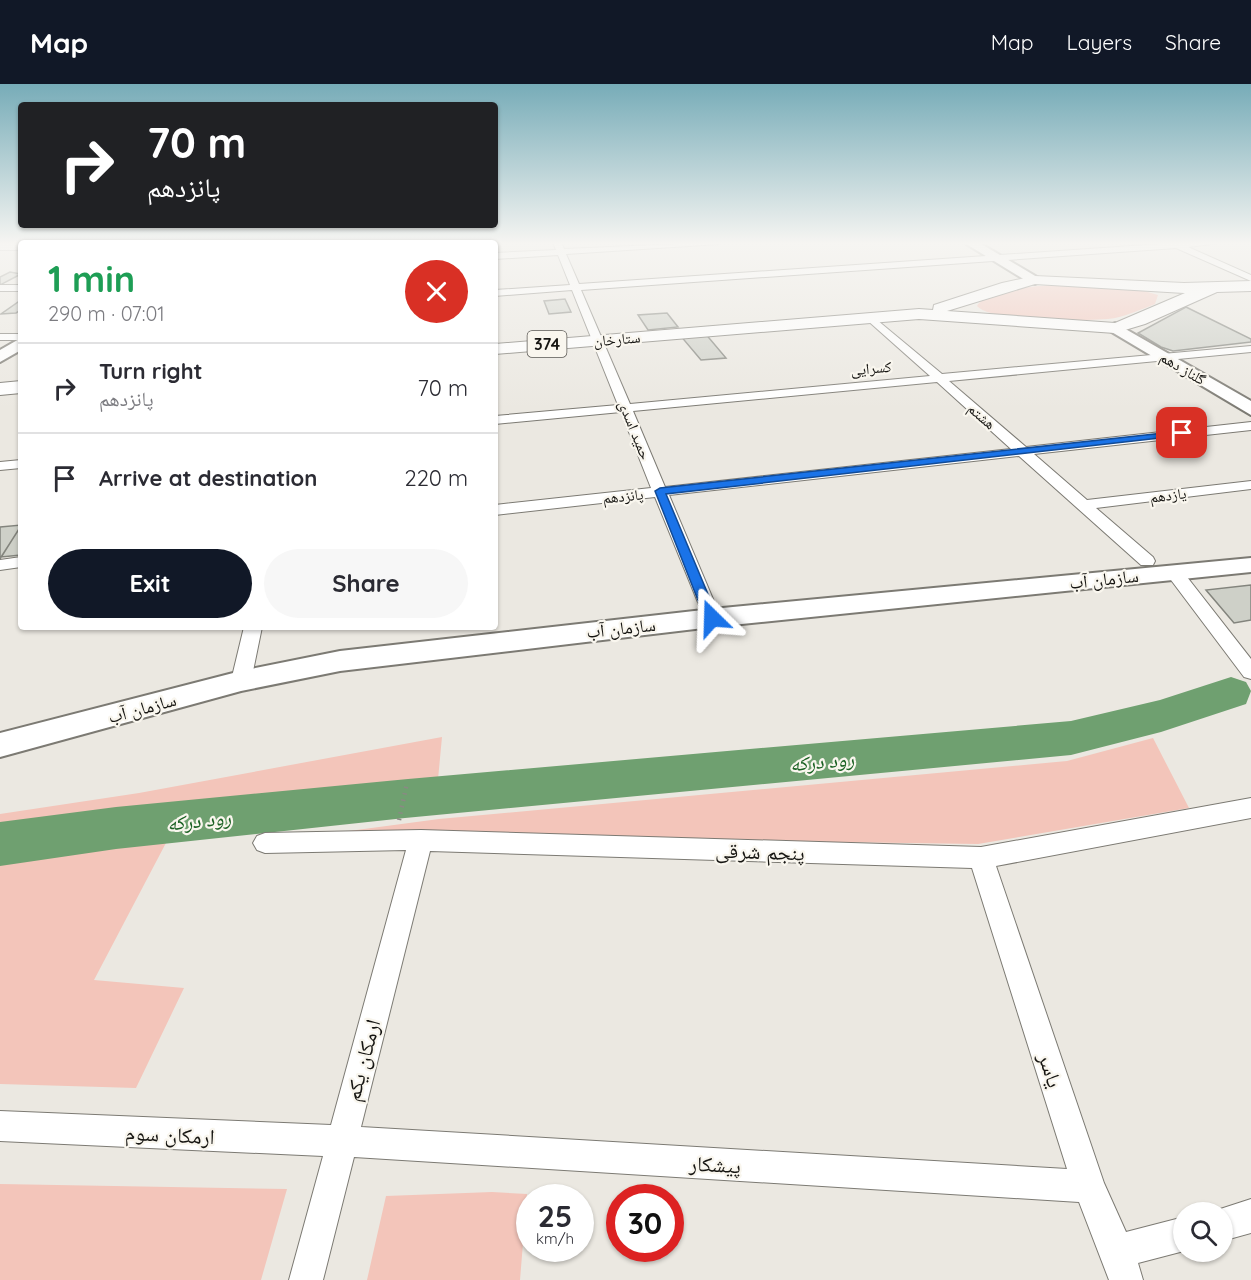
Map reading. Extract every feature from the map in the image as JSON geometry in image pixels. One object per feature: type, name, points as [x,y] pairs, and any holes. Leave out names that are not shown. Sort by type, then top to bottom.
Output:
[{"type":"main road","points":[[919,314],[970,298]]},
{"type":"main road","points":[[919,314],[1114,328],[1128,325],[1182,298]]},
{"type":"main road","name":"ستارخان","points":[[498,349],[919,314]]},
{"type":"main road","name":"گلناز دهم","points":[[1114,328],[1251,409]]},
{"type":"main road","points":[[0,357],[18,345]]},
{"type":"main road","points":[[0,389],[18,387]]},
{"type":"main road","name":"سازمان آب","points":[[0,746],[240,681],[340,661],[712,618],[1251,565]]},
{"type":"street","name":"حمید اسدی","points":[[581,298],[712,618]]},
{"type":"street","name":"هشتم","points":[[871,318],[1147,561]]},
{"type":"street","points":[[0,337],[18,337]]},
{"type":"street","name":"کسرایی","points":[[498,420],[1251,349]]},
{"type":"street","name":"پانزدهم","points":[[498,510],[1251,426]]},
{"type":"street","points":[[0,466],[18,464]]},
{"type":"street","name":"یازدهم","points":[[1084,505],[1251,485]]},
{"type":"street","points":[[0,565],[18,562]]},
{"type":"street","points":[[1174,572],[1251,672]]},
{"type":"street","points":[[240,681],[252,630]]},
{"type":"street","name":"پنجم شرقی","points":[[265,843],[421,840],[981,858],[1251,808]]},
{"type":"street","name":"ارمکان یکم","points":[[306,1280],[340,1141],[421,840]]},
{"type":"street","name":"یاسر","points":[[981,858],[1089,1186],[1122,1265]]},
{"type":"street","name":"ارمکان سوم","points":[[0,1126],[340,1141]]},
{"type":"street","name":"پیشکار","points":[[340,1141],[1089,1186]]},
{"type":"street","points":[[1233,1221],[1251,1216]]},
{"type":"street","points":[[1122,1265],[1173,1240]]},
{"type":"path","points":[[399,821],[407,783]]},
{"type":"shaded area","points":[[987,298],[1157,298],[1155,304],[1115,318],[1065,320],[1001,315],[977,306]]},
{"type":"shaded area","points":[[442,737],[437,790],[26,832],[0,839],[0,814],[139,793]]},
{"type":"shaded area","points":[[1153,738],[1189,808],[978,844],[319,835],[439,819],[1067,761]]},
{"type":"shaded area","points":[[167,841],[94,980],[184,988],[136,1088],[0,1084],[0,856]]},
{"type":"shaded area","points":[[0,1184],[287,1189],[261,1280],[0,1280]]},
{"type":"shaded area","points":[[492,1192],[516,1193],[516,1262],[521,1262],[520,1280],[367,1280],[386,1196]]},
{"type":"building","points":[[565,299],[571,312],[549,314],[544,301]]},
{"type":"building","points":[[18,302],[18,312],[1,314]]},
{"type":"building","points":[[1186,307],[1251,339],[1251,342],[1173,351],[1161,347],[1138,333]]},
{"type":"building","points":[[667,313],[678,327],[648,330],[638,315]]},
{"type":"building","points":[[704,332],[726,358],[701,360],[679,334]]},
{"type":"building","points":[[18,525],[18,531],[0,559],[0,527]]},
{"type":"building","points":[[18,531],[18,555],[1,557]]},
{"type":"building","points":[[1251,585],[1251,620],[1234,623],[1206,590]]},
{"type":"waterway","name":"رود درکه","points":[[408,799],[1071,738],[1161,716],[1231,693]]},
{"type":"waterway","name":"رود درکه","points":[[0,844],[116,828],[399,800]]},
{"type":"route","points":[[712,618],[660,491],[1182,433]]}]
